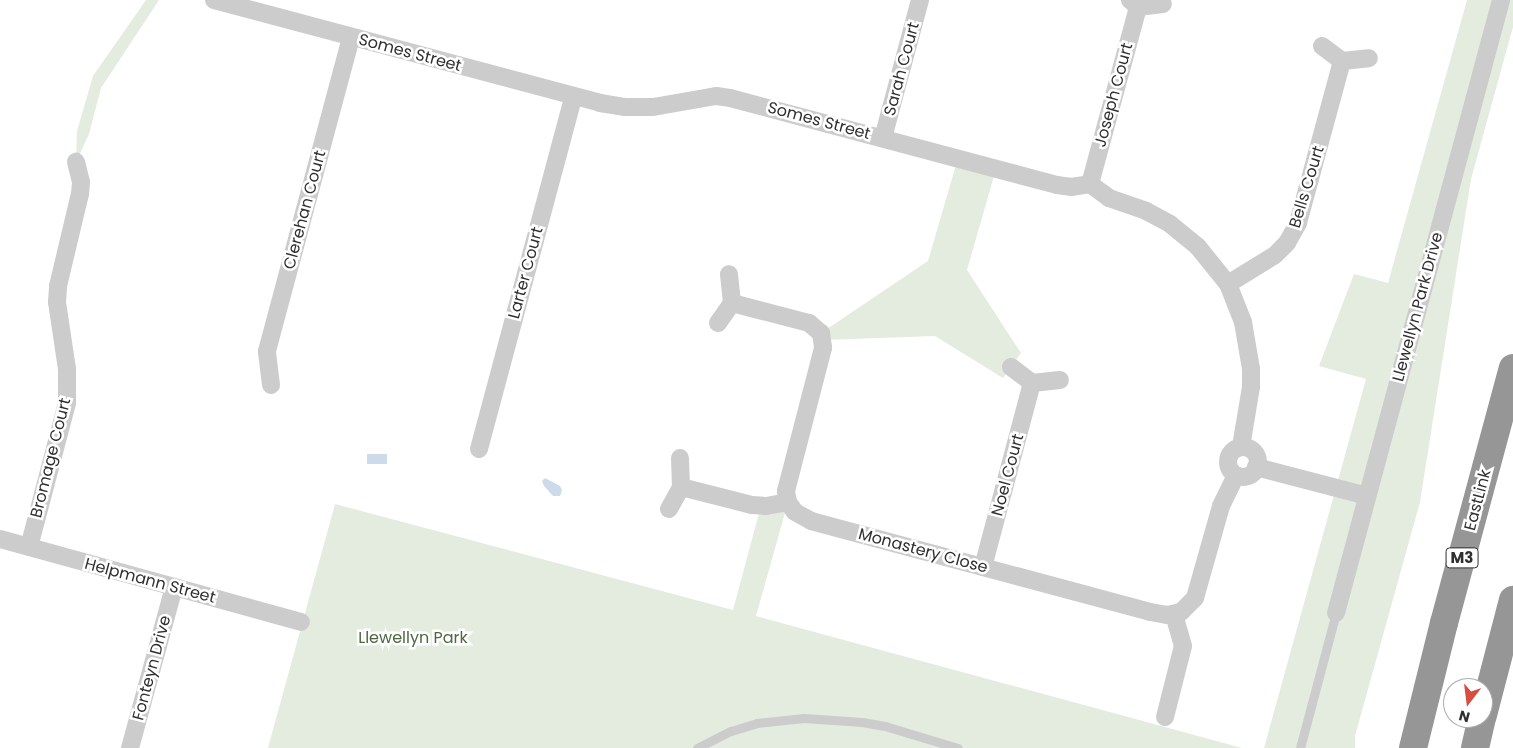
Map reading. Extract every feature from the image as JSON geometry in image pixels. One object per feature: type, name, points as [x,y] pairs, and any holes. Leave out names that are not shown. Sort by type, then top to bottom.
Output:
[{"type":"highway","name":"EastLink","points":[[1413,748],[1444,623],[1513,368]]},
{"type":"highway","points":[[1493,678],[1513,600]]},
{"type":"highway","points":[[1475,748],[1480,728]]},
{"type":"street","name":"Somes Street","points":[[214,0],[573,97],[613,106],[632,108],[653,107],[716,96],[730,98],[1057,185],[1071,187],[1090,184]]},
{"type":"street","name":"Sarah Court","points":[[883,138],[920,0]]},
{"type":"street","name":"Llewellyn Park Drive","points":[[1336,613],[1501,0]]},
{"type":"street","name":"Joseph Court","points":[[1090,184],[1134,3],[1163,4]]},
{"type":"street","name":"Clerehan Court","points":[[271,385],[267,352],[351,37]]},
{"type":"street","points":[[1322,46],[1342,61],[1369,58]]},
{"type":"street","name":"Bells Court","points":[[1228,284],[1275,255],[1286,243],[1298,223],[1342,61]]},
{"type":"street","name":"Larter Court","points":[[478,450],[573,97]]},
{"type":"street","name":"Bromage Court","points":[[28,547],[67,403],[66,369],[57,302],[60,278],[80,194],[81,182],[76,162]]},
{"type":"street","points":[[1090,184],[1109,198],[1146,210],[1170,224],[1198,246],[1228,284],[1243,322],[1251,369],[1251,387],[1241,447]]},
{"type":"street","points":[[718,323],[732,303],[729,274]]},
{"type":"street","points":[[681,487],[752,505],[766,506],[788,502],[787,485],[823,348],[822,338],[817,328],[809,323],[732,303]]},
{"type":"street","points":[[1011,367],[1032,383],[1060,380]]},
{"type":"street","name":"Noel Court","points":[[983,567],[1032,383]]},
{"type":"street","points":[[1246,447],[1254,452],[1256,467],[1248,475],[1236,475],[1229,468],[1228,459],[1232,451],[1246,447]]},
{"type":"street","points":[[669,508],[681,487],[680,458]]},
{"type":"street","points":[[1256,467],[1366,496]]},
{"type":"street","points":[[1165,717],[1182,646],[1174,614],[1186,608],[1198,590],[1221,506],[1236,475]]},
{"type":"street","name":"Monastery Close","points":[[788,502],[800,516],[811,521],[1160,615],[1174,614]]},
{"type":"street","name":"Helpmann Street","points":[[0,539],[301,622]]},
{"type":"street","name":"Fonteyn Drive","points":[[130,748],[174,587]]},
{"type":"lane","points":[[1300,748],[1336,613]]},
{"type":"lane","points":[[697,748],[731,731],[757,723],[804,718],[869,723],[958,748]]},
{"type":"green space","points":[[146,0],[159,0],[101,88],[89,134],[76,162],[77,131],[93,76]]},
{"type":"green space","points":[[1467,0],[1513,0],[1513,27],[1471,179],[1420,502],[1355,736],[1355,748],[1264,748],[1366,379],[1319,366],[1354,274],[1388,283]]},
{"type":"green space","points":[[958,158],[996,169],[967,270],[1021,353],[1003,378],[935,336],[823,340],[821,333],[928,261]]},
{"type":"green space","name":"Llewellyn Park","points":[[788,502],[756,616],[1242,748],[268,748],[335,504],[733,610],[761,506]]},
{"type":"water","points":[[367,454],[387,454],[387,464],[367,464]]},
{"type":"water","points":[[545,478],[560,486],[562,490],[560,496],[553,496],[544,486],[542,481]]}]
